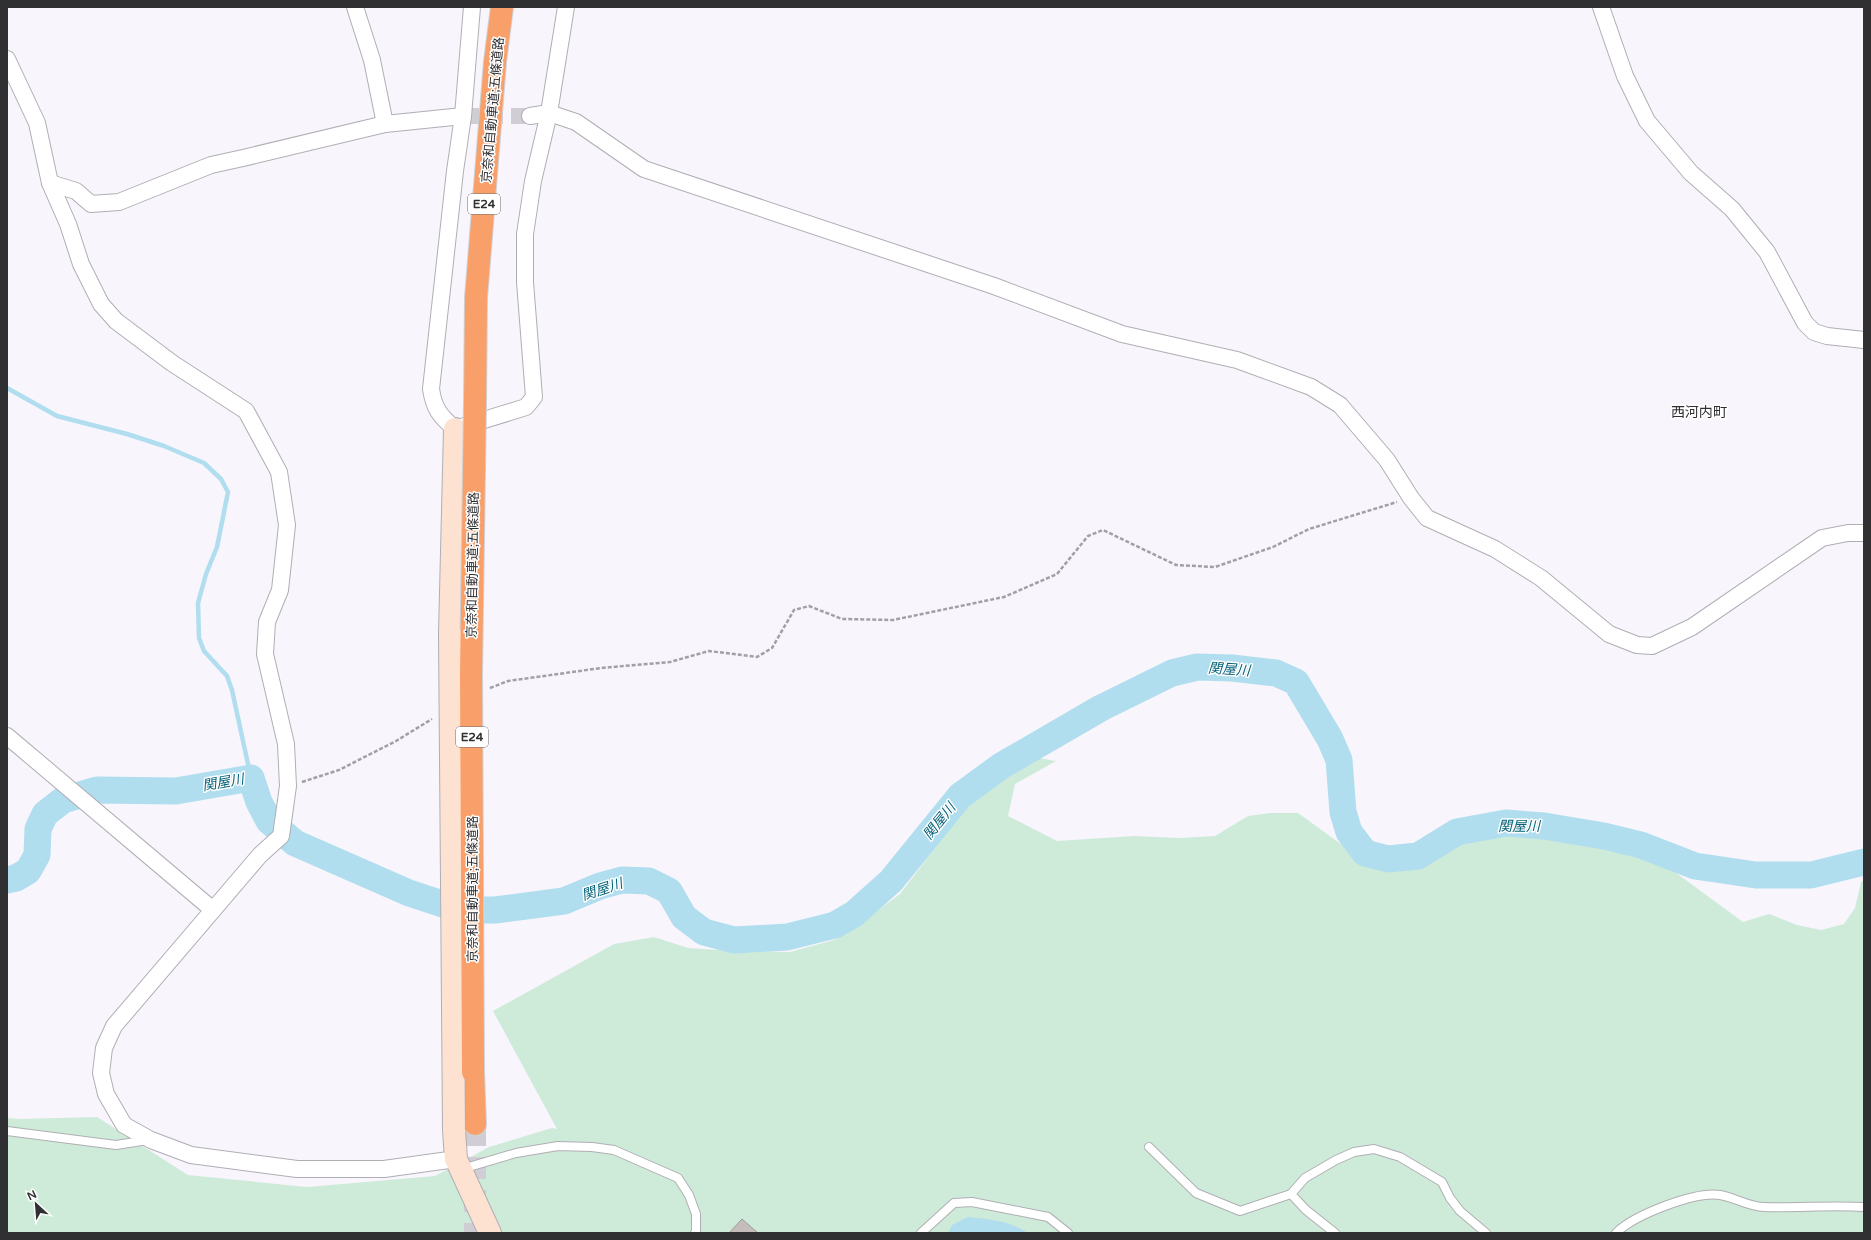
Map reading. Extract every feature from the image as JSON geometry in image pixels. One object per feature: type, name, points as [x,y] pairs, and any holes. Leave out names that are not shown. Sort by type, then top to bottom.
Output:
[{"type":"highway","name":"京奈和自動車道;五條道路","points":[[465,1127],[473,1072],[472,666],[476,298],[495,62],[502,7]]},
{"type":"street","points":[[355,7],[372,60],[385,124]]},
{"type":"street","points":[[455,429],[441,417],[433,401],[431,389],[455,171],[464,116],[472,7]]},
{"type":"street","points":[[455,429],[526,408],[534,397],[525,282],[528,206],[550,113],[566,7]]},
{"type":"street","points":[[1601,7],[1626,76],[1647,121],[1691,173],[1732,209],[1767,252],[1805,323],[1814,332],[1827,336],[1864,340]]},
{"type":"street","points":[[7,59],[37,123],[50,183],[68,224],[81,264],[101,304],[116,321],[172,363],[246,412],[279,472],[287,525],[280,590],[267,622],[265,654],[286,744],[288,786],[281,836],[260,855],[114,1026],[104,1048],[100,1073],[106,1094],[124,1125],[151,1140],[191,1155],[297,1169],[384,1169],[459,1164]]},
{"type":"street","points":[[530,116],[550,113],[576,122],[644,169],[994,286],[1122,334],[1237,360],[1311,387],[1340,405],[1388,460],[1411,498],[1427,518],[1495,549],[1541,578],[1609,634],[1637,645],[1652,646],[1692,627],[1822,538],[1848,533],[1864,533]]},
{"type":"street","points":[[50,183],[76,191],[91,204],[119,202],[211,166],[385,124],[464,116]]},
{"type":"street","points":[[455,429],[450,634],[465,1127],[459,1164],[490,1233]]},
{"type":"street","points":[[7,736],[56,775],[111,824],[213,910]]},
{"type":"lane","points":[[7,1131],[116,1145],[151,1140]]},
{"type":"lane","points":[[459,1164],[558,1146],[592,1147],[614,1150],[678,1178],[689,1195],[696,1214],[695,1233]]},
{"type":"lane","points":[[1149,1148],[1196,1194],[1240,1211],[1291,1194],[1305,1178],[1336,1160],[1354,1152],[1374,1149],[1400,1157],[1442,1182],[1450,1198],[1460,1211],[1486,1233]]},
{"type":"lane","points":[[1291,1194],[1306,1210],[1335,1233]]},
{"type":"lane","points":[[1616,1233],[1622,1227],[1639,1217],[1663,1207],[1698,1196],[1719,1194],[1761,1207],[1864,1207]]},
{"type":"lane","points":[[921,1233],[954,1203],[972,1202],[1048,1217],[1068,1233]]},
{"type":"path","points":[[489,689],[508,681],[601,668],[670,662],[709,651],[757,657],[772,648],[794,610],[809,606],[842,619],[893,620],[1004,597],[1057,574],[1088,536],[1103,530],[1176,565],[1215,567],[1272,547],[1309,529],[1411,498]]},
{"type":"path","points":[[288,786],[339,770],[396,741],[436,717]]},
{"type":"green space","points":[[1033,757],[1056,761],[1015,784],[1008,816],[1057,841],[1134,836],[1178,838],[1215,836],[1248,816],[1270,813],[1298,813],[1352,852],[1384,868],[1414,865],[1469,840],[1487,834],[1509,833],[1546,837],[1596,845],[1668,867],[1743,922],[1769,914],[1797,925],[1821,930],[1844,924],[1855,908],[1861,882],[1864,880],[1864,1233],[7,1233],[7,1118],[97,1117],[188,1175],[307,1187],[435,1176],[489,1147],[552,1128],[557,1129],[493,1011],[614,944],[654,937],[688,948],[790,952],[834,940],[861,923],[900,894],[966,807],[1005,775]]},
{"type":"water","points":[[968,1217],[1000,1221],[1028,1233],[948,1233],[952,1225]]},
{"type":"building","points":[[742,1219],[758,1233],[729,1233]]},
{"type":"waterway","points":[[7,388],[57,416],[127,434],[164,446],[204,463],[221,479],[228,492],[217,547],[206,574],[198,603],[199,638],[204,651],[227,676],[232,690],[251,778]]},
{"type":"waterway","name":"関屋川","points":[[7,880],[16,878],[28,871],[37,855],[38,829],[45,814],[63,800],[97,790],[176,791],[251,778],[259,802],[269,821],[295,843],[409,893],[461,910],[495,910],[564,901],[600,886],[622,880],[649,881],[669,891],[684,917],[704,932],[734,940],[787,937],[835,925],[854,914],[891,881],[960,796],[1001,766],[1101,708],[1172,673],[1197,667],[1232,668],[1276,673],[1296,682],[1330,739],[1339,760],[1343,812],[1349,832],[1365,853],[1388,859],[1418,856],[1457,832],[1506,823],[1544,826],[1604,836],[1641,845],[1695,866],[1756,875],[1811,875],[1864,862]]},
{"type":"tunnel","points":[[463,116],[530,116]]},
{"type":"tunnel","points":[[475,1124],[475,1233]]},
{"type":"district","name":"西河内町","points":[[1699,412]]}]
